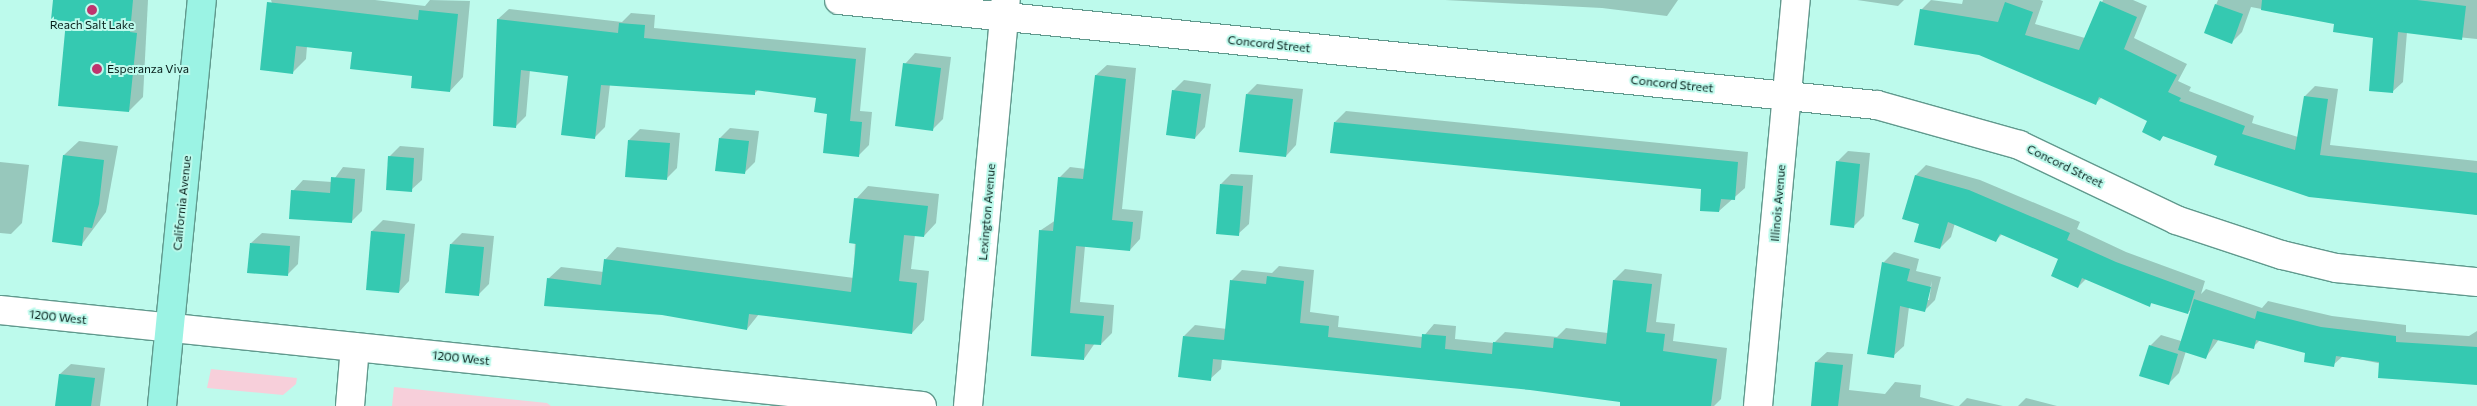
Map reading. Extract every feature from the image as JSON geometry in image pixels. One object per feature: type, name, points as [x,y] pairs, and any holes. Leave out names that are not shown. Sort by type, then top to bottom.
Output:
[{"type":"main road","name":"California Avenue","points":[[162,406],[202,0]]},
{"type":"street","name":"Concord Street","points":[[839,0],[1005,9],[1877,105],[1983,132],[2056,159],[2176,220],[2310,263],[2477,282]]},
{"type":"street","name":"Illinois Avenue","points":[[1758,406],[1796,0]]},
{"type":"street","name":"Lexington Avenue","points":[[968,406],[1005,9]]},
{"type":"street","name":"1200 West","points":[[0,310],[355,347],[744,397],[922,406]]},
{"type":"street","points":[[350,406],[355,347]]},
{"type":"shaded area","points":[[211,369],[297,378],[296,384],[283,395],[207,388]]},
{"type":"shaded area","points":[[394,387],[547,403],[551,406],[392,406]]},
{"type":"building","name":"Esperanza Viva","points":[[53,0],[133,0],[130,32],[137,33],[129,112],[58,106],[66,21],[51,20]]},
{"type":"building","points":[[2262,0],[2417,0],[2466,6],[2462,40],[2398,32],[2393,93],[2369,91],[2373,38],[2333,32],[2334,24],[2261,10]]},
{"type":"building","points":[[2100,1],[2137,17],[2124,49],[2177,75],[2168,92],[2181,98],[2179,101],[2245,126],[2242,134],[2295,150],[2304,96],[2328,99],[2320,155],[2477,173],[2477,215],[2309,197],[2214,165],[2217,156],[2163,136],[2160,141],[2142,132],[2147,121],[2099,97],[2096,105],[1979,55],[1914,45],[1920,9],[1998,22],[2005,2],[2033,12],[2025,35],[2079,50]]},
{"type":"building","points":[[267,2],[418,20],[419,10],[458,14],[450,92],[411,88],[412,76],[350,69],[352,52],[296,46],[293,74],[260,70]]},
{"type":"building","points":[[2215,4],[2243,14],[2232,44],[2204,33]]},
{"type":"building","points":[[497,19],[618,33],[619,23],[645,25],[644,38],[856,59],[850,121],[862,122],[859,157],[823,153],[827,114],[814,112],[816,98],[755,90],[755,95],[601,85],[595,139],[561,135],[568,76],[521,70],[516,128],[493,126]]},
{"type":"building","points":[[903,63],[941,68],[933,131],[895,126]]},
{"type":"building","points":[[1095,75],[1126,79],[1112,220],[1133,222],[1130,251],[1076,246],[1070,313],[1104,316],[1101,345],[1085,344],[1084,360],[1031,356],[1039,230],[1053,231],[1058,177],[1083,179]]},
{"type":"building","points":[[1172,90],[1201,94],[1195,139],[1166,135]]},
{"type":"building","points":[[1246,94],[1293,99],[1286,157],[1239,152]]},
{"type":"building","points":[[1334,122],[1738,162],[1735,200],[1721,199],[1719,212],[1700,211],[1701,189],[1330,153]]},
{"type":"building","points":[[719,138],[749,141],[745,174],[715,171]]},
{"type":"building","points":[[628,140],[670,143],[667,180],[625,177]]},
{"type":"building","points":[[63,155],[104,160],[99,204],[92,228],[84,227],[82,246],[52,242]]},
{"type":"building","points":[[388,156],[414,158],[412,192],[386,190]]},
{"type":"building","points":[[1836,161],[1860,164],[1854,228],[1830,225]]},
{"type":"building","points":[[1915,175],[1969,190],[2070,233],[2067,240],[2116,262],[2195,291],[2188,314],[2151,303],[2150,307],[2082,278],[2078,288],[2051,276],[2058,259],[2000,234],[1996,242],[1948,222],[1940,249],[1914,242],[1919,224],[1902,219]]},
{"type":"building","points":[[331,177],[355,179],[352,223],[289,219],[291,190],[330,193]]},
{"type":"building","points":[[1220,184],[1243,186],[1239,236],[1216,234]]},
{"type":"building","points":[[854,198],[928,206],[924,237],[904,235],[899,281],[917,283],[912,334],[749,314],[747,330],[662,315],[544,306],[547,278],[601,285],[604,259],[851,292],[856,244],[849,243]]},
{"type":"building","points":[[371,231],[405,234],[399,293],[366,290]]},
{"type":"building","points":[[250,243],[290,246],[288,276],[247,273]]},
{"type":"building","points":[[450,244],[484,247],[479,296],[445,293]]},
{"type":"building","points":[[1882,262],[1910,269],[1907,281],[1931,287],[1925,312],[1900,306],[1894,358],[1867,354]]},
{"type":"building","points":[[1267,276],[1304,281],[1300,323],[1329,326],[1328,337],[1421,348],[1422,334],[1446,336],[1445,349],[1492,354],[1493,342],[1553,348],[1554,338],[1606,344],[1613,280],[1652,284],[1646,332],[1665,334],[1663,351],[1717,359],[1711,406],[1620,406],[1620,402],[1530,390],[1213,359],[1211,381],[1178,377],[1183,336],[1224,340],[1230,280],[1266,284]]},
{"type":"building","points":[[2194,299],[2255,319],[2257,311],[2321,327],[2396,336],[2396,342],[2477,347],[2477,385],[2378,378],[2379,362],[2336,356],[2334,367],[2304,362],[2305,353],[2256,340],[2254,349],[2213,339],[2206,359],[2178,350]]},
{"type":"building","points":[[2149,345],[2178,354],[2169,385],[2139,376]]},
{"type":"building","points":[[1815,362],[1843,365],[1838,406],[1811,406]]},
{"type":"building","points":[[59,374],[95,378],[91,406],[55,406]]},
{"type":"place","name":"Reach Salt Lake","points":[[92,10]]},
{"type":"place","name":"Esperanza Viva","points":[[97,69]]}]
